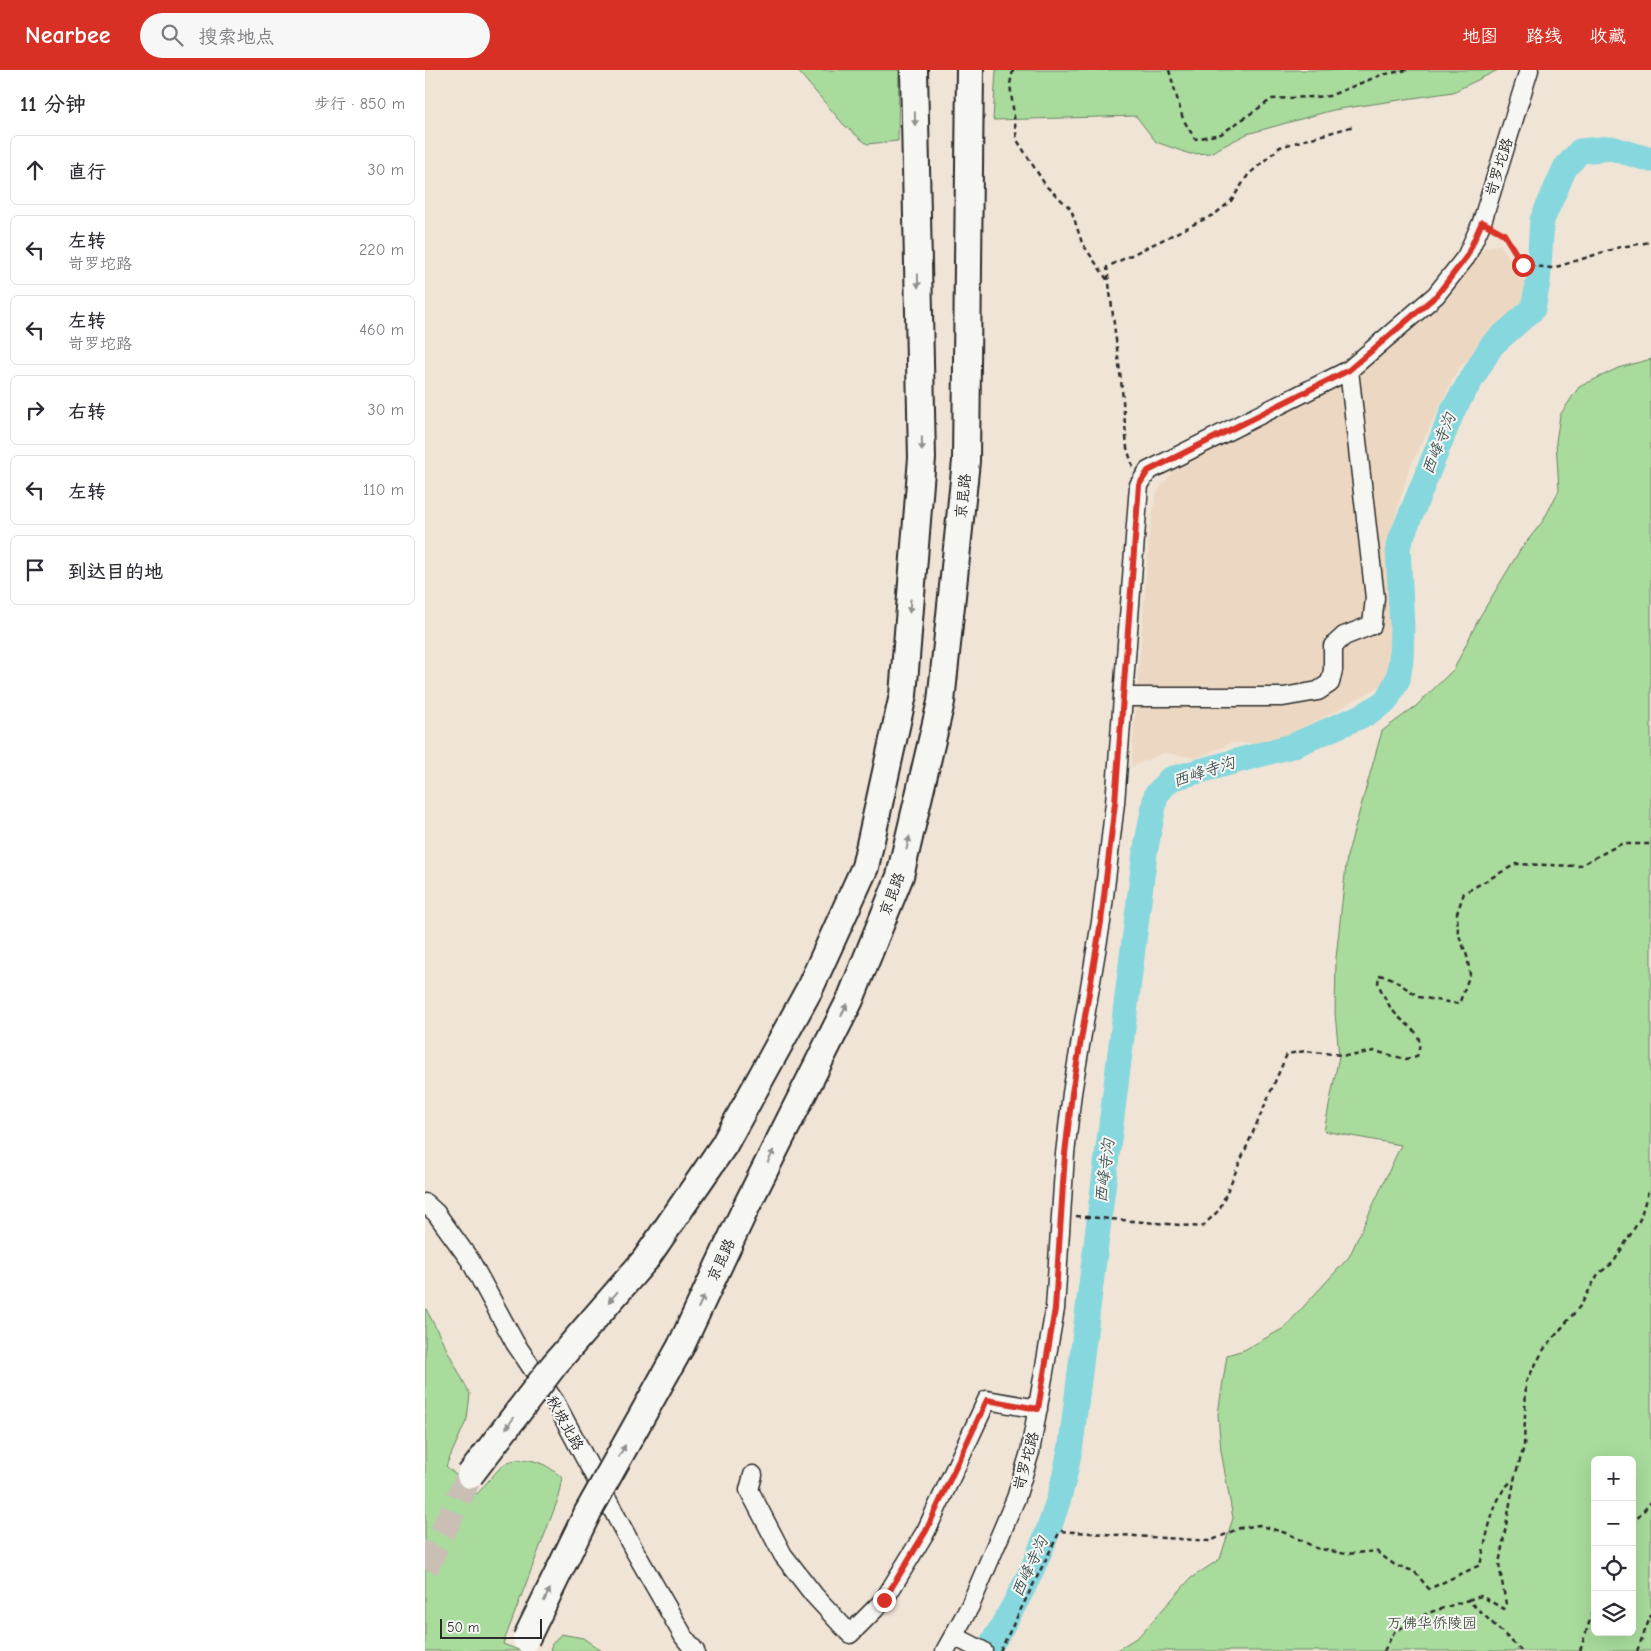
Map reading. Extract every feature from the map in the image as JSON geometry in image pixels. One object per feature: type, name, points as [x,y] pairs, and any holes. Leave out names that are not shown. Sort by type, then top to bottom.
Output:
[{"type":"highway","points":[[470,1476],[553,1365],[645,1260],[724,1145],[809,990],[865,867],[903,695],[922,458],[914,70]]},
{"type":"highway","name":"京昆路","points":[[526,1639],[588,1512],[681,1346],[747,1205],[849,1000],[900,876],[941,702],[966,461],[970,70]]},
{"type":"street","name":"岢罗坨路","points":[[950,1644],[970,1606],[1016,1498],[1030,1452],[1055,1309],[1065,1154],[1072,1093],[1101,922],[1115,803],[1139,485],[1148,471],[1349,370],[1437,295],[1467,256],[1482,222],[1529,70]]},
{"type":"street","points":[[1124,697],[1283,697],[1318,691],[1329,683],[1333,670],[1333,646],[1343,636],[1372,625],[1375,598],[1349,370]]},
{"type":"street","name":"秋坡北路","points":[[425,1203],[436,1213],[470,1260],[515,1343],[555,1402],[633,1548],[695,1651]]},
{"type":"street","points":[[753,1475],[749,1490],[783,1554],[814,1595],[851,1634],[884,1600],[926,1531],[987,1400],[1038,1409]]},
{"type":"street","points":[[950,1644],[980,1650]]},
{"type":"path","points":[[1013,70],[1010,84],[1017,140],[1046,186],[1071,209],[1082,243],[1109,283]]},
{"type":"path","points":[[1169,70],[1183,119],[1195,138],[1221,134],[1272,99],[1329,96],[1381,75],[1407,70]]},
{"type":"path","points":[[1139,485],[1127,448],[1123,389],[1107,267],[1215,214],[1231,201],[1248,175],[1280,147],[1354,126]]},
{"type":"path","points":[[1482,222],[1504,234],[1523,265],[1553,268],[1619,247],[1651,242]]},
{"type":"path","points":[[1076,1216],[1202,1227],[1219,1210],[1287,1054],[1305,1052],[1350,1056],[1374,1051],[1406,1059],[1417,1056],[1421,1047],[1418,1034],[1394,1012],[1377,984],[1379,975],[1391,978],[1419,997],[1459,1004],[1470,974],[1467,956],[1457,933],[1457,912],[1464,893],[1516,864],[1579,866],[1621,844],[1651,844]]},
{"type":"path","points":[[1384,1651],[1394,1632],[1428,1613],[1481,1596],[1504,1610],[1506,1604],[1499,1564],[1514,1480],[1524,1447],[1526,1382],[1544,1349],[1581,1305],[1598,1274],[1613,1264],[1640,1219],[1648,1192],[1651,1190]]},
{"type":"path","points":[[1000,1651],[1060,1531],[1210,1541],[1240,1528],[1259,1525],[1289,1534],[1316,1548],[1346,1554],[1376,1552],[1396,1566],[1414,1571],[1429,1589],[1480,1565],[1497,1502],[1505,1484],[1514,1480]]},
{"type":"path","points":[[1636,1520],[1651,1502]]},
{"type":"path","points":[[1468,1600],[1522,1651]]},
{"type":"path","points":[[1637,1651],[1651,1615]]},
{"type":"path","points":[[1580,1651],[1591,1617]]},
{"type":"shaded area","points":[[1500,244],[1528,286],[1529,300],[1459,368],[1409,469],[1393,525],[1387,564],[1392,671],[1388,682],[1319,720],[1269,743],[1232,743],[1197,758],[1164,753],[1131,767],[1150,527],[1157,492],[1174,469],[1364,369],[1461,281],[1478,250]]},
{"type":"green space","points":[[797,70],[899,70],[898,141],[867,144],[844,125]]},
{"type":"green space","points":[[996,70],[1498,70],[1453,92],[1333,110],[1247,134],[1210,153],[1190,154],[1156,142],[1136,116],[993,120]]},
{"type":"green space","name":"万佛华侨陵园","points":[[1651,359],[1651,1651],[1115,1651],[1138,1637],[1191,1578],[1220,1559],[1233,1518],[1221,1451],[1218,1414],[1227,1355],[1244,1350],[1284,1328],[1349,1257],[1401,1145],[1324,1131],[1339,1056],[1335,1013],[1336,958],[1347,856],[1382,731],[1416,706],[1454,669],[1479,618],[1520,550],[1543,521],[1559,490],[1556,442],[1560,415],[1579,387],[1618,368]]},
{"type":"green space","points":[[425,1307],[470,1394],[467,1419],[446,1466],[477,1494],[501,1467],[508,1462],[516,1460],[538,1462],[562,1478],[557,1502],[503,1644],[521,1651],[425,1651]]},
{"type":"green space","points":[[561,1634],[583,1638],[602,1651],[550,1651],[552,1644]]},
{"type":"waterway","name":"西峰寺沟","points":[[987,1651],[1009,1615],[1036,1560],[1052,1521],[1064,1480],[1071,1444],[1145,853],[1156,795],[1170,779],[1292,746],[1366,714],[1386,701],[1398,679],[1401,660],[1402,627],[1398,546],[1454,408],[1492,345],[1533,309],[1538,282],[1542,220],[1565,168],[1580,151],[1611,148],[1651,160]]},
{"type":"tunnel","points":[[425,1569],[470,1475]]},
{"type":"route","points":[[884,1600],[926,1531],[987,1400],[1038,1409],[1055,1309],[1065,1154],[1072,1093],[1101,922],[1115,803],[1135,560],[1134,550],[1139,485],[1148,471],[1349,370],[1437,295],[1467,256],[1482,222],[1504,234],[1523,265]]}]
